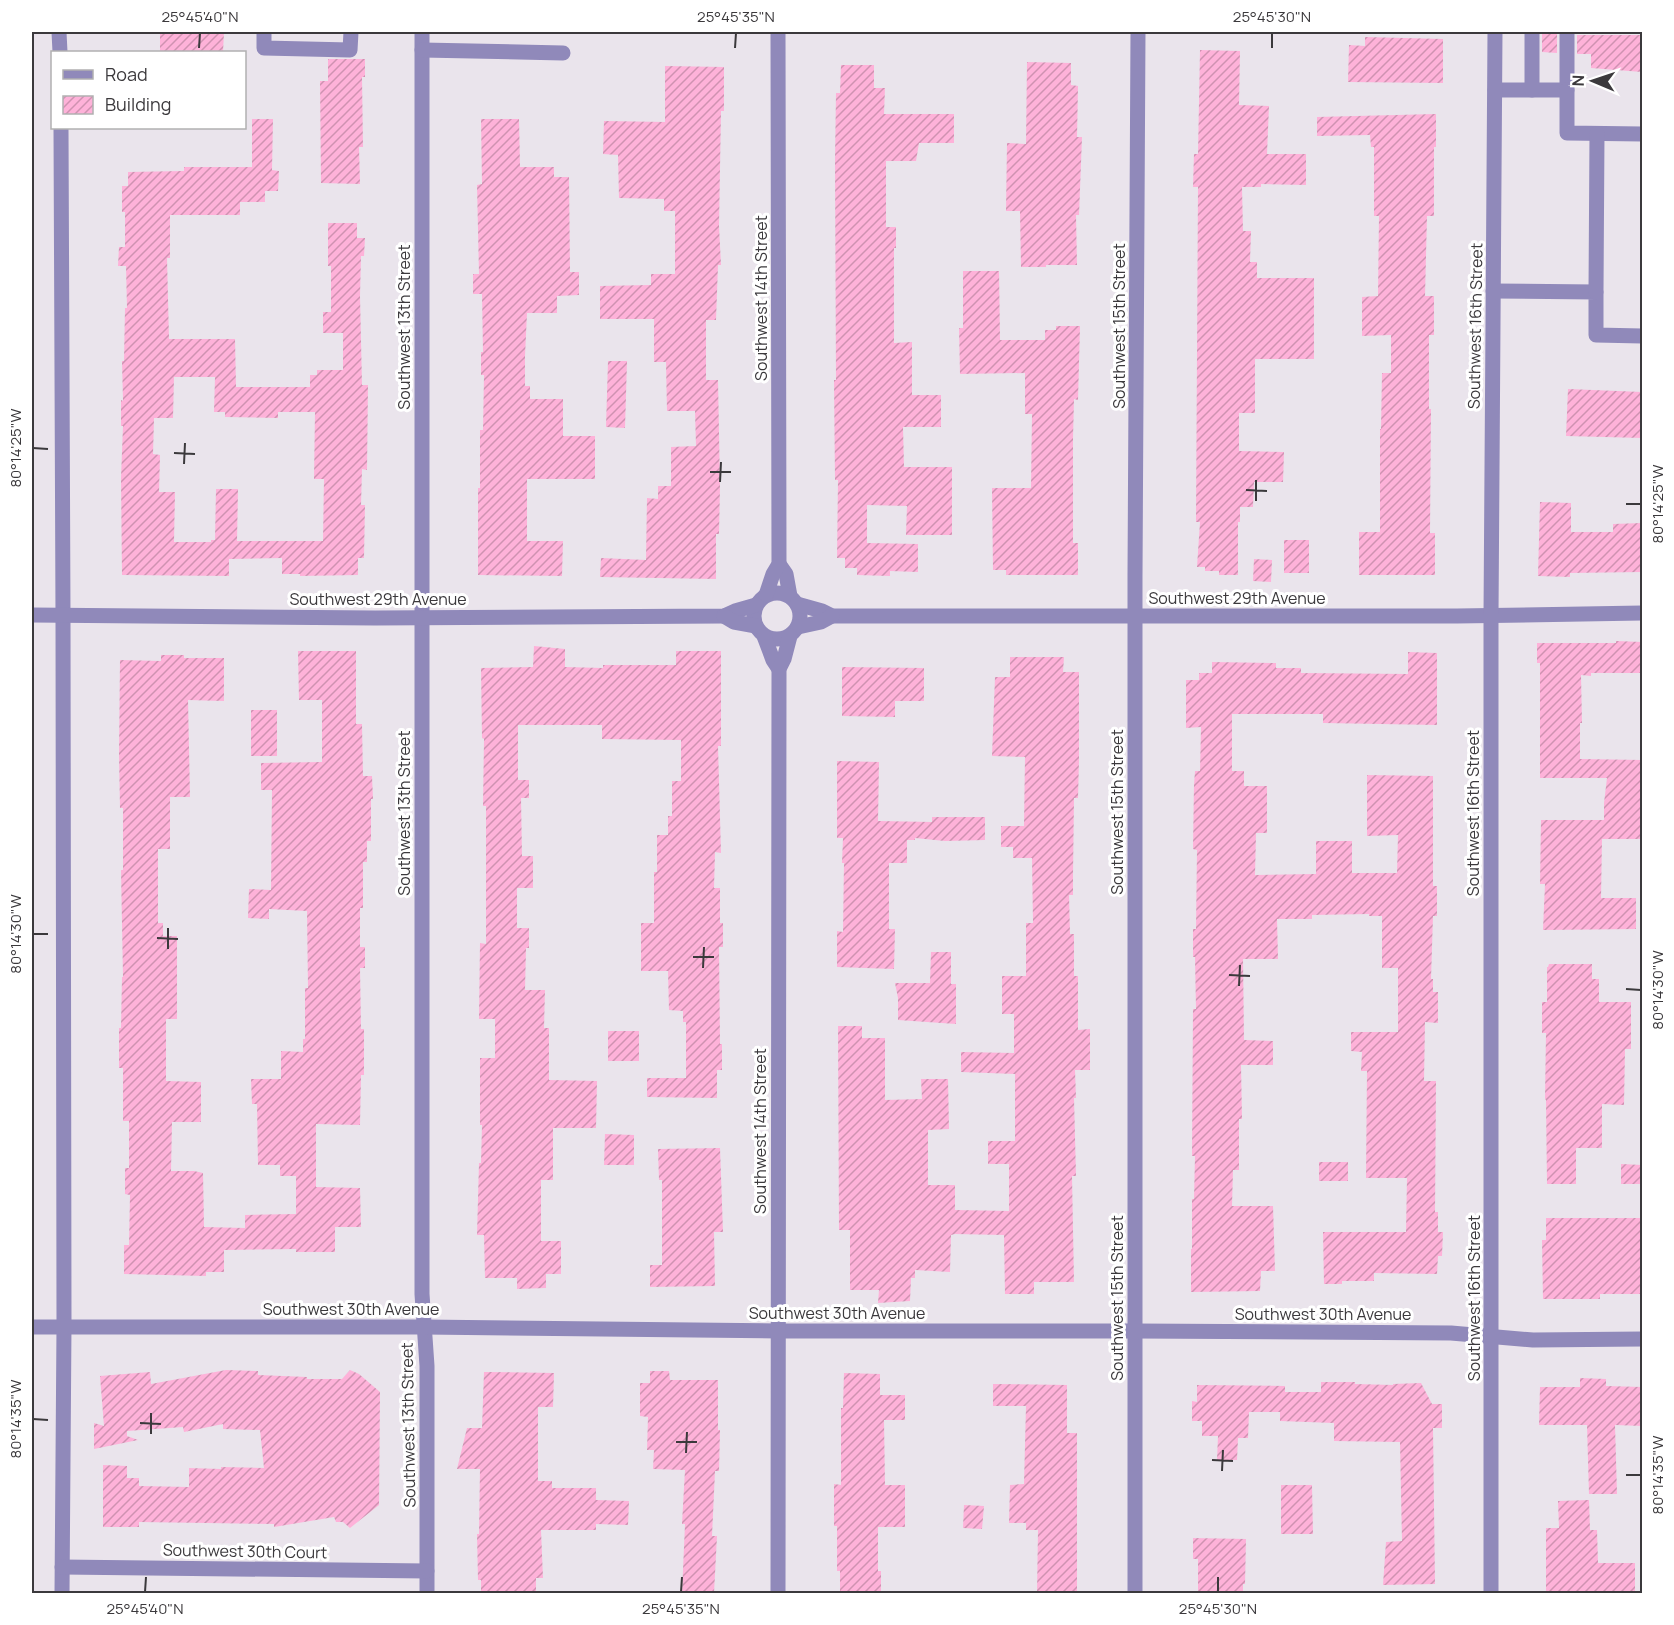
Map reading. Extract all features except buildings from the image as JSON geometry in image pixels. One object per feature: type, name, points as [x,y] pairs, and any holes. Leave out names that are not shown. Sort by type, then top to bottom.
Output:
[{"type":"street","points":[[59,32],[60,51]]},
{"type":"street","points":[[264,32],[264,48],[350,50],[351,32]]},
{"type":"street","name":"Southwest 13th Street","points":[[422,32],[422,1294],[427,1366],[427,1593]]},
{"type":"street","name":"Southwest 14th Street","points":[[761,600],[779,564],[778,32]]},
{"type":"street","name":"Southwest 15th Street","points":[[1135,1593],[1138,32]]},
{"type":"street","name":"Southwest 16th Street","points":[[1491,1593],[1491,615],[1495,32]]},
{"type":"street","points":[[1532,32],[1532,90]]},
{"type":"street","points":[[1567,32],[1567,134],[1642,134]]},
{"type":"street","points":[[422,50],[563,53]]},
{"type":"street","points":[[1495,90],[1567,90]]},
{"type":"street","points":[[61,129],[64,1326],[62,1593]]},
{"type":"street","points":[[1597,134],[1596,335],[1642,336]]},
{"type":"street","points":[[1493,291],[1596,292]]},
{"type":"street","name":"Southwest 14th Street","points":[[779,564],[786,574],[794,600]]},
{"type":"street","points":[[774,592],[782,593],[794,600],[801,615],[794,631],[782,639],[773,639],[760,631],[753,612],[761,600],[774,592]]},
{"type":"street","name":"Southwest 29th Avenue","points":[[32,615],[375,618],[724,616],[761,600]]},
{"type":"street","name":"Southwest 29th Avenue","points":[[794,600],[832,616],[1642,613]]},
{"type":"street","name":"Southwest 29th Avenue","points":[[724,616],[760,631]]},
{"type":"street","name":"Southwest 29th Avenue","points":[[794,631],[832,616]]},
{"type":"street","name":"Southwest 14th Street","points":[[760,631],[778,669],[778,1593]]},
{"type":"street","name":"Southwest 14th Street","points":[[778,669],[794,631]]},
{"type":"street","name":"Southwest 30th Avenue","points":[[32,1327],[1451,1333],[1533,1340],[1642,1339]]},
{"type":"street","name":"Southwest 30th Court","points":[[62,1567],[427,1571]]}]
